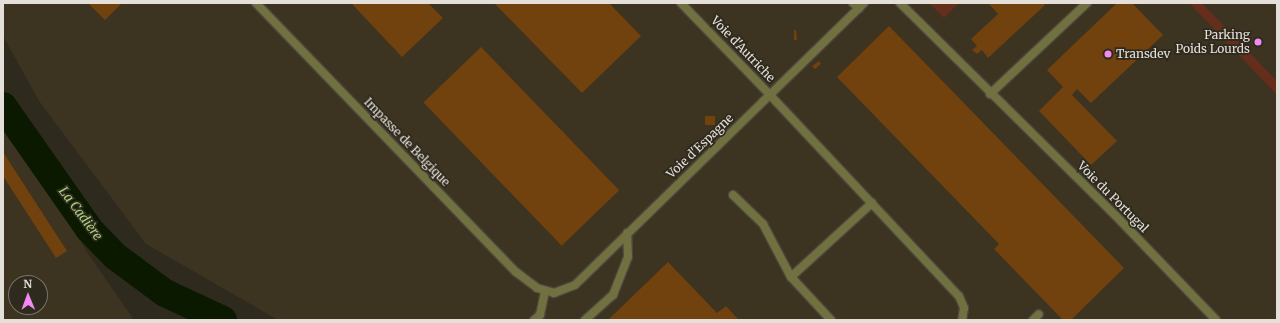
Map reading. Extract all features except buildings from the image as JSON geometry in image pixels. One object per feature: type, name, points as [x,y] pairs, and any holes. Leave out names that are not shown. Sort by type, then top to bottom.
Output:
[{"type":"street","name":"Impasse de Belgique","points":[[256,3],[516,272],[545,292]]},
{"type":"street","name":"Voie d'Autriche","points":[[681,3],[770,95],[959,296],[964,308],[962,320]]},
{"type":"street","name":"Voie du Portugal","points":[[900,3],[990,94],[1116,216],[1216,320]]},
{"type":"street","points":[[990,94],[1087,3]]},
{"type":"street","name":"Voie d'Espagne","points":[[545,292],[561,292],[575,285],[770,95],[858,5]]},
{"type":"street","points":[[733,195],[763,224],[791,277],[831,320]]},
{"type":"street","points":[[791,277],[872,203]]},
{"type":"street","points":[[585,320],[612,295],[628,257],[627,233]]},
{"type":"street","points":[[534,320],[540,315],[545,292]]},
{"type":"shaded area","points":[[3,3],[1277,3],[1277,320],[278,320],[146,244],[39,101],[3,36]]},
{"type":"shaded area","points":[[929,3],[959,3],[944,18]]},
{"type":"shaded area","points":[[1189,3],[1202,3],[1277,81],[1277,95]]},
{"type":"shaded area","points":[[3,108],[87,252],[134,320],[3,320]]},
{"type":"waterway","name":"La Cadière","points":[[3,106],[89,229],[115,256],[165,293],[223,320]]},
{"type":"place","name":"Parking Poids Lourds","points":[[1258,42]]},
{"type":"place","name":"Transdev","points":[[1108,54]]}]
